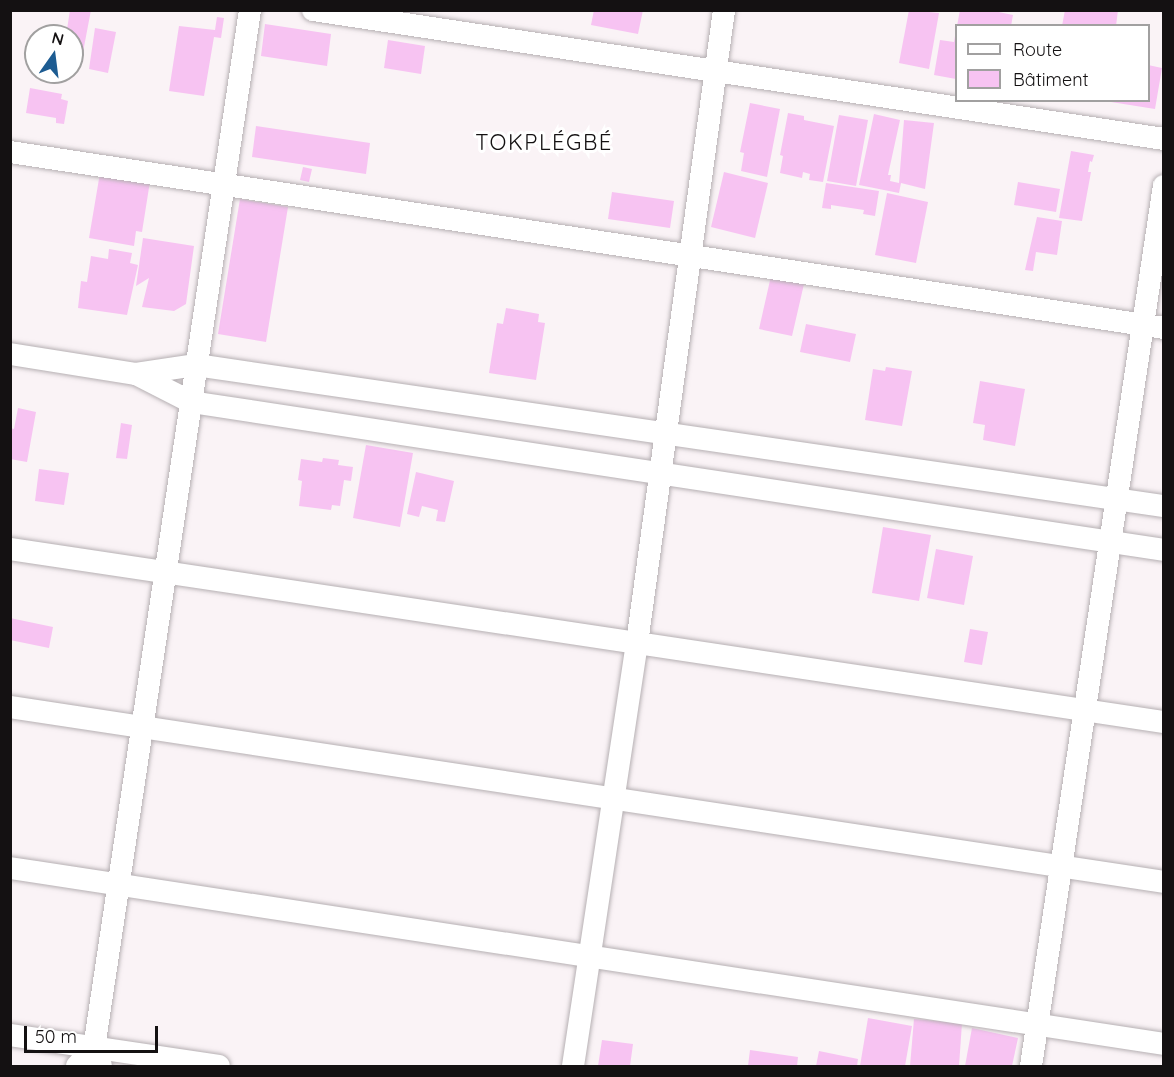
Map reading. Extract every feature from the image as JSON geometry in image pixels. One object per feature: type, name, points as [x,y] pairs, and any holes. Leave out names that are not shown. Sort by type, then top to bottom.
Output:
[{"type":"street","points":[[98,1057],[118,884],[250,10]]},
{"type":"street","points":[[313,10],[1164,139]]},
{"type":"street","points":[[573,1066],[637,643],[724,10]]},
{"type":"street","points":[[10,152],[1153,327]]},
{"type":"street","points":[[1031,1066],[1116,499],[1153,327],[1164,186]]},
{"type":"street","points":[[10,354],[136,374],[196,365],[1164,506]]},
{"type":"street","points":[[136,374],[191,402],[1164,550]]},
{"type":"street","points":[[10,549],[1164,722]]},
{"type":"street","points":[[10,707],[1164,882]]},
{"type":"street","points":[[10,868],[1164,1044]]},
{"type":"street","points":[[10,1035],[98,1057],[219,1066]]},
{"type":"street","points":[[77,1066],[98,1057]]},
{"type":"building","points":[[70,10],[91,10],[84,47],[84,24],[68,24]]},
{"type":"building","points":[[594,10],[643,10],[638,34],[591,25]]},
{"type":"building","points":[[909,10],[939,13],[929,69],[899,63]]},
{"type":"building","points":[[960,10],[989,10],[1013,15],[1011,24],[957,24]]},
{"type":"building","points":[[1065,10],[1118,10],[1116,24],[1062,24]]},
{"type":"building","points":[[217,17],[224,18],[221,38],[214,37],[204,96],[169,91],[179,26],[215,30]]},
{"type":"building","points":[[265,24],[331,34],[327,66],[261,56]]},
{"type":"building","points":[[95,28],[116,32],[108,73],[89,69]]},
{"type":"building","points":[[955,36],[955,79],[934,75],[940,40],[954,42]]},
{"type":"building","points":[[388,40],[425,46],[421,74],[384,68]]},
{"type":"building","points":[[1150,65],[1162,68],[1155,109],[1111,102],[1150,102]]},
{"type":"building","points":[[30,88],[62,94],[61,99],[68,101],[64,124],[56,123],[56,118],[26,113]]},
{"type":"building","points":[[750,103],[780,109],[767,177],[741,171],[744,153],[740,152]]},
{"type":"building","points":[[788,113],[804,116],[804,120],[834,126],[823,182],[809,180],[810,174],[803,172],[802,178],[780,173],[783,156],[780,155]]},
{"type":"building","points":[[874,114],[900,120],[888,175],[891,175],[890,181],[899,183],[904,120],[934,123],[925,189],[901,183],[899,193],[859,185]]},
{"type":"building","points":[[839,115],[868,120],[856,186],[827,181]]},
{"type":"building","points":[[256,126],[370,143],[366,174],[252,157]]},
{"type":"building","points":[[1071,151],[1094,155],[1088,172],[1091,172],[1082,221],[1059,218]]},
{"type":"building","points":[[101,167],[151,175],[142,232],[136,231],[134,246],[89,238]]},
{"type":"building","points":[[303,167],[312,169],[309,182],[300,180]]},
{"type":"building","points":[[724,172],[768,183],[755,238],[711,227]]},
{"type":"building","points":[[1018,182],[1060,189],[1056,212],[1014,205]]},
{"type":"building","points":[[826,183],[879,191],[875,216],[863,214],[864,210],[831,205],[831,209],[822,208]]},
{"type":"building","points":[[612,192],[674,201],[670,228],[608,219]]},
{"type":"building","points":[[887,193],[928,202],[916,263],[875,255]]},
{"type":"building","points":[[240,199],[288,207],[266,342],[218,334]]},
{"type":"building","points":[[1037,217],[1062,221],[1057,255],[1036,252],[1033,271],[1025,270]]},
{"type":"building","points":[[143,238],[194,246],[186,304],[174,311],[142,307],[149,278],[136,286]]},
{"type":"building","points":[[109,249],[132,253],[130,263],[138,265],[127,315],[78,308],[81,281],[87,282],[91,256],[108,259]]},
{"type":"building","points":[[771,276],[804,284],[792,336],[759,329]]},
{"type":"building","points":[[506,308],[539,314],[538,322],[545,323],[536,380],[489,373],[497,323],[503,324]]},
{"type":"building","points":[[806,324],[856,334],[850,362],[800,352]]},
{"type":"building","points":[[886,367],[912,371],[902,426],[865,420],[873,369],[885,371]]},
{"type":"building","points":[[980,381],[1025,389],[1015,446],[983,440],[985,425],[973,423]]},
{"type":"building","points":[[18,408],[36,412],[27,462],[10,459],[10,428],[14,429]]},
{"type":"building","points":[[121,423],[132,425],[127,459],[116,458]]},
{"type":"building","points":[[366,445],[413,453],[400,527],[353,518]]},
{"type":"building","points":[[323,458],[339,460],[338,465],[353,467],[351,481],[344,480],[340,506],[332,505],[331,510],[299,506],[302,481],[298,480],[301,459],[322,462]]},
{"type":"building","points":[[39,469],[69,473],[64,505],[35,501]]},
{"type":"building","points":[[416,472],[454,481],[445,522],[436,521],[438,510],[422,506],[419,517],[407,514]]},
{"type":"building","points":[[883,527],[931,535],[919,601],[872,593]]},
{"type":"building","points":[[936,549],[973,556],[964,605],[927,598]]},
{"type":"building","points":[[10,618],[53,627],[49,648],[10,640]]},
{"type":"building","points":[[970,629],[988,632],[982,665],[964,662]]},
{"type":"building","points":[[868,1018],[912,1026],[905,1066],[860,1066]]},
{"type":"building","points":[[914,1019],[962,1023],[959,1066],[910,1066]]},
{"type":"building","points":[[972,1028],[1018,1038],[1012,1066],[965,1066]]},
{"type":"building","points":[[602,1040],[633,1044],[630,1066],[598,1066]]},
{"type":"building","points":[[750,1050],[798,1057],[797,1066],[748,1066]]},
{"type":"building","points":[[819,1051],[858,1059],[857,1066],[816,1066]]},
{"type":"district","name":"TOKPLÉGBÉ","points":[[544,143]]}]
